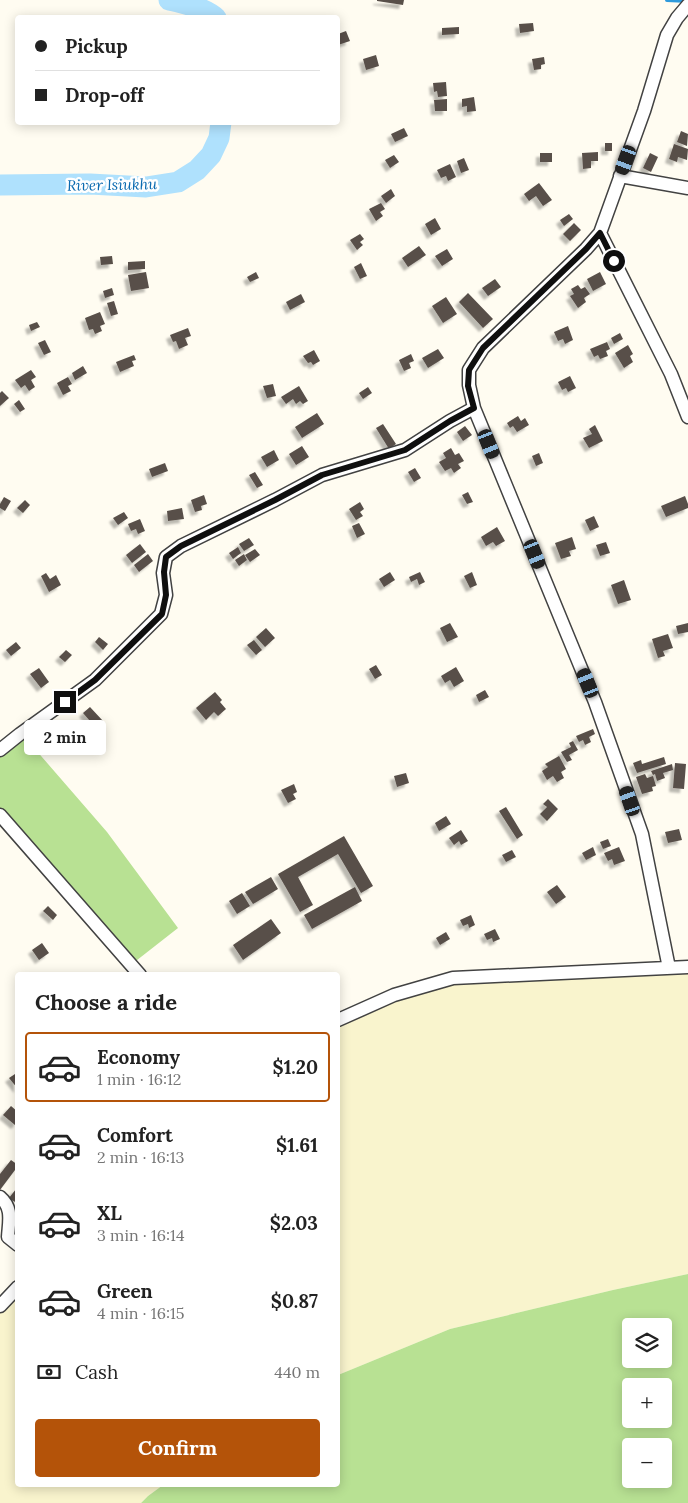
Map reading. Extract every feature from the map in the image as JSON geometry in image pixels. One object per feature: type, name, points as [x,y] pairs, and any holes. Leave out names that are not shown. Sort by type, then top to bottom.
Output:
[{"type":"street","points":[[669,968],[642,834],[595,702],[474,408],[468,386],[469,370],[483,348],[580,255],[600,233],[644,111],[667,35],[677,18],[688,5]]},
{"type":"street","points":[[620,176],[688,188]]},
{"type":"street","points":[[600,233],[671,374],[688,417]]},
{"type":"street","points":[[0,750],[95,680],[162,614],[166,595],[164,572],[166,557],[181,546],[322,475],[405,450],[474,408]]},
{"type":"street","points":[[0,815],[137,972]]},
{"type":"street","points":[[340,1019],[394,996],[453,978],[688,967]]},
{"type":"street","points":[[0,1196],[6,1202],[10,1212],[8,1237],[15,1243]]},
{"type":"street","points":[[0,1306],[15,1290]]},
{"type":"shaded area","points":[[688,966],[688,1274],[450,1329],[340,1374],[340,1017],[453,975]]},
{"type":"shaded area","points":[[15,1287],[15,1487],[160,1487],[141,1503],[0,1503],[0,1303]]},
{"type":"green space","points":[[22,734],[107,832],[178,928],[132,964],[0,814],[0,754]]},
{"type":"green space","points":[[688,1274],[688,1503],[141,1503],[160,1487],[340,1487],[340,1374],[450,1329]]},
{"type":"building","points":[[377,0],[404,0],[403,5]]},
{"type":"building","points":[[533,23],[534,31],[520,33],[519,24]]},
{"type":"building","points":[[459,27],[459,34],[442,35],[442,28]]},
{"type":"building","points":[[346,31],[350,41],[340,44],[340,33]]},
{"type":"building","points":[[376,55],[379,66],[366,70],[363,59]]},
{"type":"building","points":[[544,57],[545,64],[541,65],[541,69],[534,70],[532,59]]},
{"type":"building","points":[[446,82],[447,96],[438,97],[437,91],[434,92],[433,83]]},
{"type":"building","points":[[474,97],[476,111],[467,112],[467,106],[462,107],[462,99]]},
{"type":"building","points":[[447,99],[447,111],[435,111],[434,100]]},
{"type":"building","points":[[404,128],[408,136],[395,142],[391,134]]},
{"type":"building","points":[[681,131],[688,134],[687,146],[677,142]]},
{"type":"building","points":[[605,143],[612,143],[612,151],[605,151]]},
{"type":"building","points":[[674,144],[688,149],[687,160],[678,157],[677,162],[669,159]]},
{"type":"building","points":[[598,152],[598,161],[591,161],[591,168],[583,169],[582,153]]},
{"type":"building","points":[[540,153],[552,153],[552,162],[540,162]]},
{"type":"building","points":[[650,153],[658,157],[651,172],[643,168]]},
{"type":"building","points":[[394,155],[399,162],[390,168],[385,160]]},
{"type":"building","points":[[464,158],[469,170],[461,173],[457,161]]},
{"type":"building","points":[[450,164],[456,177],[448,181],[446,176],[441,178],[437,170]]},
{"type":"building","points":[[539,183],[552,200],[543,206],[536,196],[529,201],[524,194]]},
{"type":"building","points":[[391,189],[395,196],[386,203],[381,196]]},
{"type":"building","points":[[381,203],[385,209],[380,212],[383,216],[376,221],[369,209]]},
{"type":"building","points":[[569,214],[573,219],[564,226],[560,220]]},
{"type":"building","points":[[435,218],[441,229],[431,235],[425,224]]},
{"type":"building","points":[[574,223],[581,230],[570,241],[563,234]]},
{"type":"building","points":[[360,234],[364,239],[360,242],[363,245],[357,250],[350,240]]},
{"type":"building","points":[[419,246],[426,255],[408,267],[402,258]]},
{"type":"building","points":[[447,249],[453,259],[442,266],[435,256]]},
{"type":"building","points":[[112,256],[113,264],[101,265],[100,257]]},
{"type":"building","points":[[145,261],[145,269],[128,270],[128,262]]},
{"type":"building","points":[[361,263],[367,276],[360,279],[354,267]]},
{"type":"building","points":[[146,272],[149,288],[131,291],[128,275]]},
{"type":"building","points":[[256,272],[259,278],[250,282],[247,277]]},
{"type":"building","points":[[600,272],[606,284],[593,291],[587,279]]},
{"type":"building","points":[[495,279],[501,287],[488,296],[482,288]]},
{"type":"building","points":[[578,285],[581,289],[585,287],[590,294],[584,298],[586,302],[578,308],[570,296],[574,294],[571,289]]},
{"type":"building","points":[[112,288],[114,295],[105,298],[103,291]]},
{"type":"building","points":[[468,293],[493,319],[483,328],[459,302]]},
{"type":"building","points":[[301,294],[305,302],[290,310],[286,302]]},
{"type":"building","points":[[446,297],[457,314],[443,323],[432,306]]},
{"type":"building","points":[[114,301],[118,314],[111,316],[107,303]]},
{"type":"building","points":[[100,312],[105,324],[100,326],[102,331],[95,334],[93,329],[89,330],[85,318]]},
{"type":"building","points":[[37,322],[40,327],[31,331],[29,325]]},
{"type":"building","points":[[568,326],[573,340],[565,344],[563,339],[558,341],[554,332]]},
{"type":"building","points":[[188,328],[191,336],[185,338],[188,345],[179,349],[176,341],[173,342],[170,335]]},
{"type":"building","points":[[620,333],[623,339],[614,344],[611,338]]},
{"type":"building","points":[[45,340],[51,352],[44,355],[38,343]]},
{"type":"building","points":[[607,342],[610,349],[606,351],[608,356],[600,359],[598,355],[594,357],[590,349]]},
{"type":"building","points":[[628,345],[633,354],[630,356],[633,362],[624,368],[615,353]]},
{"type":"building","points":[[438,349],[444,358],[428,368],[422,358]]},
{"type":"building","points":[[314,350],[320,361],[313,365],[311,362],[308,363],[303,356]]},
{"type":"building","points":[[411,354],[414,361],[409,363],[411,368],[404,371],[399,360]]},
{"type":"building","points":[[134,355],[136,360],[132,361],[134,366],[120,372],[116,362]]},
{"type":"building","points":[[83,366],[87,373],[75,380],[72,373]]},
{"type":"building","points":[[31,370],[36,377],[31,380],[35,387],[29,391],[25,385],[21,388],[15,380]]},
{"type":"building","points":[[570,376],[576,388],[568,392],[566,388],[562,390],[558,382]]},
{"type":"building","points":[[68,377],[72,384],[68,386],[71,391],[63,395],[57,383]]},
{"type":"building","points":[[273,384],[276,396],[267,398],[263,386]]},
{"type":"building","points":[[299,386],[308,401],[303,404],[300,401],[296,404],[293,399],[286,404],[281,397]]},
{"type":"building","points":[[368,387],[372,393],[363,399],[359,393]]},
{"type":"building","points":[[2,391],[9,398],[0,406],[0,393]]},
{"type":"building","points":[[19,400],[25,409],[20,412],[14,404]]},
{"type":"building","points":[[317,413],[324,424],[302,438],[295,427]]},
{"type":"building","points":[[518,416],[521,421],[525,418],[529,425],[517,432],[513,426],[510,428],[507,423]]},
{"type":"building","points":[[383,424],[396,444],[389,449],[376,428]]},
{"type":"building","points":[[595,425],[603,441],[589,448],[583,438],[592,434],[589,429]]},
{"type":"building","points":[[465,426],[472,435],[463,441],[457,432]]},
{"type":"building","points":[[302,446],[309,457],[296,465],[289,454]]},
{"type":"building","points":[[451,448],[455,455],[459,453],[464,461],[458,464],[461,468],[454,473],[451,468],[445,471],[439,462],[446,458],[443,453]]},
{"type":"building","points":[[274,450],[279,460],[267,467],[261,457]]},
{"type":"building","points":[[539,453],[543,463],[536,466],[532,456]]},
{"type":"building","points":[[165,463],[168,471],[152,477],[149,469]]},
{"type":"building","points":[[415,468],[421,478],[414,482],[408,472]]},
{"type":"building","points":[[255,472],[263,485],[257,488],[249,475]]},
{"type":"building","points":[[468,492],[473,502],[467,504],[462,495]]},
{"type":"building","points":[[204,495],[207,504],[201,506],[202,510],[195,512],[191,500]]},
{"type":"building","points":[[685,496],[688,508],[666,517],[661,506]]},
{"type":"building","points":[[4,497],[11,501],[5,511],[0,508]]},
{"type":"building","points":[[25,500],[30,505],[23,513],[17,508]]},
{"type":"building","points":[[360,502],[364,509],[360,512],[363,516],[356,520],[349,509]]},
{"type":"building","points":[[182,508],[184,519],[168,521],[167,511]]},
{"type":"building","points":[[124,512],[128,518],[118,525],[113,518]]},
{"type":"building","points":[[594,516],[599,527],[590,531],[585,520]]},
{"type":"building","points":[[140,519],[145,531],[138,534],[136,529],[131,531],[128,524]]},
{"type":"building","points":[[359,523],[365,534],[357,538],[352,526]]},
{"type":"building","points":[[497,527],[505,541],[496,546],[493,542],[486,546],[481,537]]},
{"type":"building","points":[[572,537],[576,549],[569,551],[571,556],[561,559],[555,543]]},
{"type":"building","points":[[249,538],[254,545],[244,551],[239,544]]},
{"type":"building","points":[[606,542],[610,553],[600,556],[596,545]]},
{"type":"building","points":[[140,544],[146,552],[132,563],[126,555]]},
{"type":"building","points":[[238,547],[241,553],[233,559],[229,553]]},
{"type":"building","points":[[255,549],[260,555],[250,562],[245,555]]},
{"type":"building","points":[[148,554],[153,561],[139,572],[134,565]]},
{"type":"building","points":[[244,554],[247,560],[239,566],[235,560]]},
{"type":"building","points":[[390,572],[395,580],[384,587],[379,579]]},
{"type":"building","points":[[420,572],[425,582],[419,585],[417,579],[411,582],[409,577]]},
{"type":"building","points":[[472,572],[477,585],[470,588],[464,576]]},
{"type":"building","points":[[46,573],[50,579],[56,575],[61,585],[49,592],[41,576]]},
{"type":"building","points":[[624,580],[631,600],[618,604],[611,585]]},
{"type":"building","points":[[450,623],[458,637],[447,642],[440,628]]},
{"type":"building","points":[[688,623],[688,632],[678,634],[676,626]]},
{"type":"building","points":[[266,628],[275,638],[265,647],[256,637]]},
{"type":"building","points":[[668,634],[673,648],[663,651],[665,656],[658,658],[652,639]]},
{"type":"building","points":[[99,637],[108,644],[103,650],[95,642]]},
{"type":"building","points":[[254,640],[262,650],[256,655],[247,645]]},
{"type":"building","points":[[16,642],[21,648],[11,656],[6,650]]},
{"type":"building","points":[[66,650],[72,655],[65,662],[59,657]]},
{"type":"building","points":[[376,665],[382,675],[375,679],[369,669]]},
{"type":"building","points":[[456,667],[464,681],[454,687],[450,680],[445,683],[441,676]]},
{"type":"building","points":[[39,668],[49,682],[41,688],[30,674]]},
{"type":"building","points":[[485,690],[489,697],[479,702],[476,695]]},
{"type":"building","points":[[215,692],[222,700],[220,702],[226,709],[218,716],[214,712],[206,720],[196,708]]},
{"type":"building","points":[[90,707],[103,721],[96,728],[83,713]]},
{"type":"building","points":[[593,729],[595,734],[589,737],[591,742],[585,745],[583,740],[579,742],[576,736]]},
{"type":"building","points":[[573,741],[578,750],[569,755],[572,760],[567,762],[561,752],[571,747],[569,743]]},
{"type":"building","points":[[559,756],[566,769],[561,772],[564,778],[557,782],[553,776],[547,780],[542,771],[548,767],[545,764]]},
{"type":"building","points":[[664,757],[666,764],[637,773],[633,763],[641,760],[642,764]]},
{"type":"building","points":[[675,763],[686,764],[684,789],[673,788]]},
{"type":"building","points":[[672,764],[673,770],[663,773],[665,778],[657,781],[655,774],[653,775],[651,771]]},
{"type":"building","points":[[406,773],[409,783],[397,787],[394,776]]},
{"type":"building","points":[[645,774],[647,778],[653,776],[656,786],[652,787],[653,791],[642,794],[636,777]]},
{"type":"building","points":[[294,784],[297,792],[293,794],[296,799],[288,803],[281,790]]},
{"type":"building","points":[[548,799],[558,809],[547,821],[540,814],[547,807],[543,804]]},
{"type":"building","points":[[506,807],[523,835],[517,839],[499,811]]},
{"type":"building","points":[[446,816],[451,824],[439,831],[435,823]]},
{"type":"building","points":[[679,829],[682,840],[668,843],[665,832]]},
{"type":"building","points":[[461,830],[468,841],[461,845],[459,841],[454,845],[449,838]]},
{"type":"building","points":[[344,836],[373,886],[361,893],[338,854],[298,877],[313,905],[300,912],[278,874]]},
{"type":"building","points":[[608,839],[611,846],[603,849],[600,842]]},
{"type":"building","points":[[593,847],[596,855],[586,860],[582,853]]},
{"type":"building","points":[[619,847],[625,861],[614,865],[612,859],[608,861],[604,853]]},
{"type":"building","points":[[512,850],[516,857],[506,862],[502,855]]},
{"type":"building","points":[[271,877],[278,889],[253,904],[245,892]]},
{"type":"building","points":[[557,885],[566,897],[556,904],[547,892]]},
{"type":"building","points":[[355,887],[362,901],[312,929],[304,915]]},
{"type":"building","points":[[242,893],[250,906],[237,914],[229,901]]},
{"type":"building","points":[[48,906],[57,915],[53,920],[43,911]]},
{"type":"building","points":[[471,915],[475,925],[469,928],[468,924],[463,926],[460,920]]},
{"type":"building","points":[[271,919],[281,933],[243,960],[233,945]]},
{"type":"building","points":[[495,929],[500,939],[493,942],[492,938],[487,940],[484,934]]},
{"type":"building","points":[[446,932],[450,939],[440,945],[436,938]]},
{"type":"building","points":[[42,943],[49,953],[39,960],[32,950]]},
{"type":"building","points":[[15,1074],[15,1085],[9,1078]]},
{"type":"building","points":[[11,1106],[15,1109],[15,1125],[3,1115]]},
{"type":"building","points":[[11,1160],[15,1163],[15,1170],[0,1190],[0,1174]]},
{"type":"building","points":[[15,1190],[15,1202],[9,1198]]},
{"type":"waterway","name":"River Isiukhu","points":[[169,0],[187,4],[213,15]]},
{"type":"waterway","points":[[667,0],[688,1]]},
{"type":"waterway","name":"River Isiukhu","points":[[0,185],[90,184],[146,187],[178,182],[197,170],[211,155],[219,138],[221,125]]},
{"type":"route","points":[[65,702],[95,680],[162,614],[166,595],[164,572],[166,557],[181,546],[322,475],[405,450],[474,408],[468,386],[469,370],[483,348],[586,249],[600,233],[614,261]]}]
